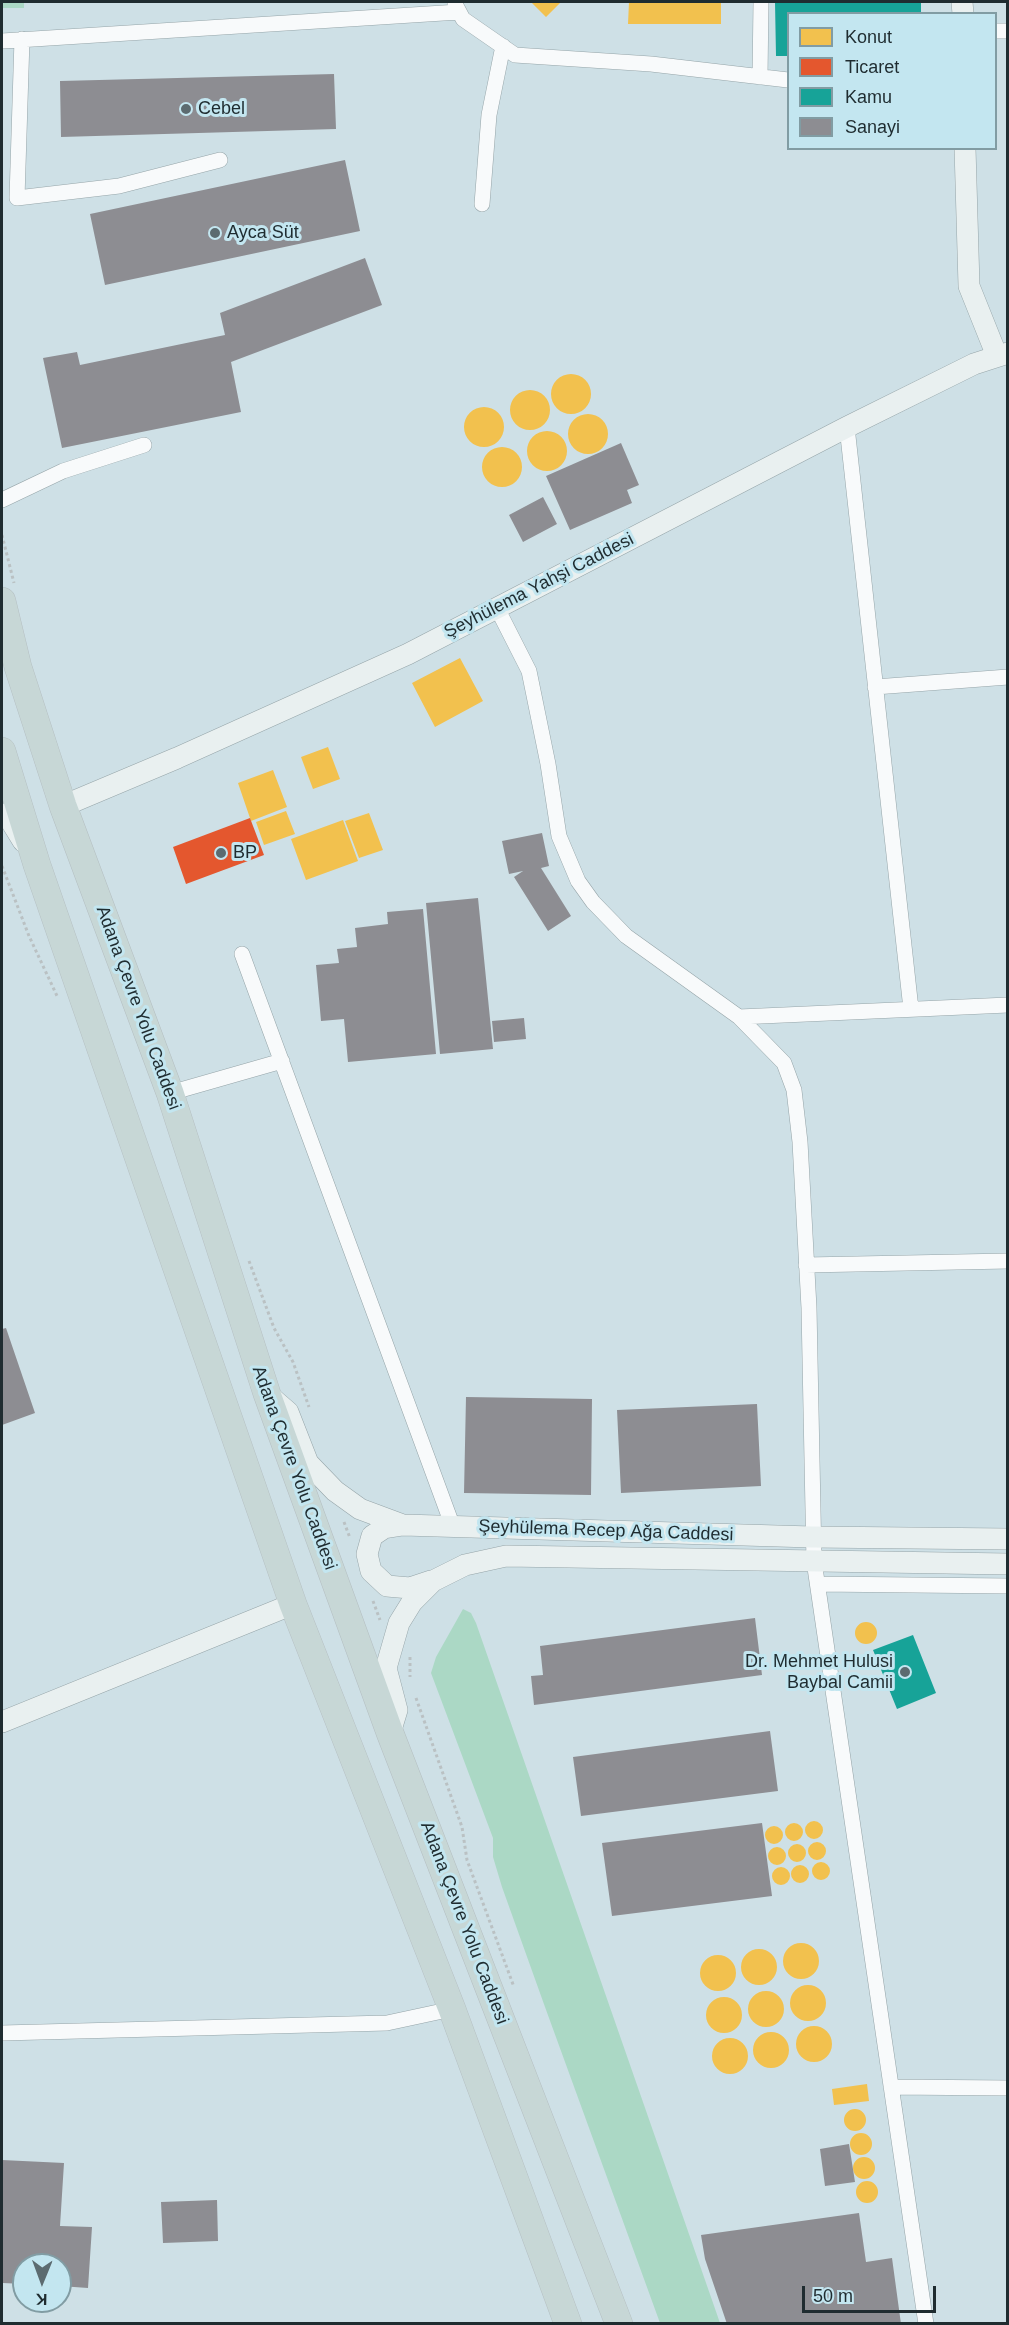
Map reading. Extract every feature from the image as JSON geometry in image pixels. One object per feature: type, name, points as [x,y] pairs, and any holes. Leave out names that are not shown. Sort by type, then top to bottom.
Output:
[{"type":"highway","name":"Adana Çevre Yolu Caddesi","points":[[2,601],[18,667],[63,806],[170,1093],[267,1394],[390,1733],[619,2324]]},
{"type":"highway","points":[[2,751],[37,865],[293,1604],[452,2009],[568,2324]]},
{"type":"street","points":[[760,77],[761,2]]},
{"type":"street","points":[[2,41],[456,7],[463,19],[515,55],[651,64],[787,80]]},
{"type":"street","points":[[22,39],[16,198],[119,186],[220,160]]},
{"type":"street","points":[[482,204],[489,115],[503,46]]},
{"type":"street","points":[[965,150],[969,286],[1002,355]]},
{"type":"street","name":"Şeyhülema Yahşi Caddesi","points":[[63,806],[387,664],[847,427],[974,364],[1002,355]]},
{"type":"street","points":[[847,427],[910,1010]]},
{"type":"street","points":[[2,500],[63,471],[144,445]]},
{"type":"street","points":[[497,608],[529,671],[548,764],[559,836],[578,881],[593,902],[626,936],[740,1017],[784,1063],[794,1090],[806,1265],[814,1561],[926,2324]]},
{"type":"street","points":[[875,687],[1008,677]]},
{"type":"street","points":[[2,814],[9,818],[37,865]]},
{"type":"street","points":[[242,954],[453,1527]]},
{"type":"street","points":[[740,1017],[1008,1005]]},
{"type":"street","points":[[170,1093],[282,1062]]},
{"type":"street","points":[[806,1265],[1008,1261]]},
{"type":"street","name":"Şeyhülema Recep Ağa Caddesi","points":[[267,1394],[288,1412],[308,1463],[335,1491],[360,1509],[403,1525],[812,1537],[1008,1539]]},
{"type":"street","points":[[403,1525],[384,1528],[372,1536],[367,1554],[371,1571],[387,1586],[410,1588],[433,1581]]},
{"type":"street","name":"Şeyhülema Recep Ağa Caddesi","points":[[390,1733],[397,1710],[386,1668],[399,1623],[412,1602],[433,1581],[465,1565],[506,1556],[1008,1564]]},
{"type":"street","points":[[818,1584],[1008,1586]]},
{"type":"street","points":[[2,1722],[293,1604]]},
{"type":"street","points":[[2,2033],[387,2023],[452,2009]]},
{"type":"street","points":[[891,2086],[1008,2088]]},
{"type":"green space","points":[[2,2],[24,2],[24,8],[2,8]]},
{"type":"green space","points":[[463,1609],[471,1613],[476,1623],[720,2323],[660,2323],[545,2007],[502,1887],[493,1857],[493,1838],[431,1673],[436,1657]]},
{"type":"building: Konut","points":[[531,2],[561,2],[546,17]]},
{"type":"building: Konut","points":[[629,2],[721,2],[721,24],[628,24]]},
{"type":"building: Konut","points":[[571,374],[585,380],[591,394],[585,408],[571,414],[557,408],[551,394],[557,380]]},
{"type":"building: Konut","points":[[530,390],[544,396],[550,410],[544,424],[530,430],[516,424],[510,410],[516,396]]},
{"type":"building: Konut","points":[[484,407],[498,413],[504,427],[498,441],[484,447],[470,441],[464,427],[470,413]]},
{"type":"building: Konut","points":[[588,414],[602,420],[608,434],[602,448],[588,454],[574,448],[568,434],[574,420]]},
{"type":"building: Konut","points":[[547,431],[561,437],[567,451],[561,465],[547,471],[533,465],[527,451],[533,437]]},
{"type":"building: Konut","points":[[502,447],[516,453],[522,467],[516,481],[502,487],[488,481],[482,467],[488,453]]},
{"type":"building: Konut","points":[[460,658],[483,701],[435,727],[412,683]]},
{"type":"building: Konut","points":[[328,747],[340,779],[313,789],[301,757]]},
{"type":"building: Konut","points":[[273,770],[287,807],[251,821],[238,783]]},
{"type":"building: Konut","points":[[286,811],[295,834],[264,845],[256,822]]},
{"type":"building: Konut","points":[[369,813],[383,850],[359,858],[345,821]]},
{"type":"building: Konut","points":[[343,820],[358,861],[306,880],[291,839]]},
{"type":"building: Konut","points":[[866,1622],[874,1625],[877,1633],[874,1641],[866,1644],[858,1641],[855,1633],[858,1625]]},
{"type":"building: Konut","points":[[810,1821],[818,1821],[823,1826],[821,1837],[810,1839],[805,1834],[805,1826]]},
{"type":"building: Konut","points":[[790,1823],[798,1823],[803,1828],[801,1839],[790,1841],[785,1836],[785,1828]]},
{"type":"building: Konut","points":[[770,1826],[778,1826],[783,1831],[781,1842],[770,1844],[765,1839],[765,1831]]},
{"type":"building: Konut","points":[[813,1842],[821,1842],[826,1847],[824,1858],[813,1860],[808,1855],[808,1847]]},
{"type":"building: Konut","points":[[793,1844],[801,1844],[806,1849],[804,1860],[793,1862],[788,1857],[788,1849]]},
{"type":"building: Konut","points":[[773,1847],[781,1847],[786,1852],[784,1863],[773,1865],[768,1860],[768,1852]]},
{"type":"building: Konut","points":[[817,1862],[825,1862],[830,1867],[828,1878],[817,1880],[812,1875],[812,1867]]},
{"type":"building: Konut","points":[[796,1865],[804,1865],[809,1870],[807,1881],[796,1883],[791,1878],[791,1870]]},
{"type":"building: Konut","points":[[777,1867],[785,1867],[790,1872],[788,1883],[777,1885],[772,1880],[772,1872]]},
{"type":"building: Konut","points":[[801,1943],[813,1949],[819,1961],[813,1973],[801,1979],[789,1973],[783,1961],[789,1949]]},
{"type":"building: Konut","points":[[759,1949],[771,1955],[777,1967],[771,1979],[759,1985],[747,1979],[741,1967],[747,1955]]},
{"type":"building: Konut","points":[[718,1955],[730,1961],[736,1973],[730,1985],[718,1991],[706,1985],[700,1973],[706,1961]]},
{"type":"building: Konut","points":[[808,1985],[821,1990],[826,2003],[821,2016],[808,2021],[795,2016],[790,2003],[795,1990]]},
{"type":"building: Konut","points":[[766,1991],[778,1997],[784,2009],[778,2021],[766,2027],[754,2021],[748,2009],[754,1997]]},
{"type":"building: Konut","points":[[724,1997],[736,2003],[742,2015],[736,2027],[724,2033],[712,2027],[706,2015],[712,2003]]},
{"type":"building: Konut","points":[[814,2026],[827,2031],[832,2044],[827,2057],[814,2062],[801,2057],[796,2044],[801,2031]]},
{"type":"building: Konut","points":[[771,2032],[783,2038],[789,2050],[783,2062],[771,2068],[759,2062],[753,2050],[759,2038]]},
{"type":"building: Konut","points":[[730,2038],[742,2044],[748,2056],[742,2068],[730,2074],[718,2068],[712,2056],[718,2044]]},
{"type":"building: Konut","points":[[867,2084],[869,2101],[834,2105],[832,2089]]},
{"type":"building: Konut","points":[[855,2109],[863,2112],[866,2120],[863,2128],[855,2131],[847,2128],[844,2120],[847,2112]]},
{"type":"building: Konut","points":[[861,2133],[869,2136],[872,2144],[869,2152],[861,2155],[853,2152],[850,2144],[853,2136]]},
{"type":"building: Konut","points":[[864,2157],[872,2160],[875,2168],[872,2176],[864,2179],[856,2176],[853,2168],[856,2160]]},
{"type":"building: Konut","points":[[867,2181],[875,2184],[878,2192],[875,2200],[867,2203],[859,2200],[856,2192],[859,2184]]},
{"type":"building: Ticaret","points":[[250,818],[264,855],[186,884],[173,847]]},
{"type":"building: Kamu","points":[[775,2],[921,2],[921,12],[787,12],[787,56],[776,56]]},
{"type":"building: Kamu","name":"Dr. Mehmet Hulusi Baybal Camii","points":[[913,1635],[936,1693],[897,1709],[873,1650]]},
{"type":"building: Sanayi","points":[[334,74],[336,129],[61,137],[60,81]]},
{"type":"building: Sanayi","points":[[345,160],[360,231],[105,285],[90,214]]},
{"type":"building: Sanayi","points":[[365,258],[382,305],[231,362],[241,412],[62,448],[43,358],[77,352],[80,365],[225,335],[220,313]]},
{"type":"building: Sanayi","points":[[621,443],[639,485],[627,490],[632,503],[570,530],[546,476]]},
{"type":"building: Sanayi","points":[[543,497],[557,524],[523,542],[509,515]]},
{"type":"building: Sanayi","points":[[542,833],[549,866],[541,868],[571,916],[548,931],[514,877],[523,871],[509,874],[502,841]]},
{"type":"building: Sanayi","points":[[478,898],[493,1049],[440,1054],[426,903]]},
{"type":"building: Sanayi","points":[[423,909],[436,1054],[348,1062],[344,1019],[321,1021],[316,965],[339,963],[337,949],[357,947],[355,928],[388,924],[387,912]]},
{"type":"building: Sanayi","points":[[524,1018],[526,1039],[494,1042],[492,1021]]},
{"type":"building: Sanayi","points":[[6,1328],[35,1413],[2,1425],[2,1329]]},
{"type":"building: Sanayi","points":[[466,1397],[592,1399],[591,1495],[464,1493]]},
{"type":"building: Sanayi","points":[[757,1404],[761,1486],[621,1493],[617,1410]]},
{"type":"building: Sanayi","points":[[755,1618],[762,1675],[534,1705],[531,1676],[543,1675],[540,1646]]},
{"type":"building: Sanayi","points":[[770,1731],[778,1791],[581,1816],[573,1757]]},
{"type":"building: Sanayi","points":[[762,1823],[772,1896],[612,1916],[602,1843]]},
{"type":"building: Sanayi","points":[[849,2144],[855,2182],[825,2186],[820,2149]]},
{"type":"building: Sanayi","points":[[2,2160],[64,2163],[60,2226],[92,2227],[88,2288],[72,2287],[72,2253],[12,2253],[12,2283],[3,2283]]},
{"type":"building: Sanayi","points":[[217,2200],[218,2241],[163,2243],[161,2202]]},
{"type":"building: Sanayi","points":[[859,2213],[866,2262],[892,2258],[901,2324],[727,2324],[705,2259],[701,2235]]},
{"type":"place","name":"Cebel","points":[[186,109]]},
{"type":"place","name":"Ayca Süt","points":[[215,233]]},
{"type":"place","name":"BP","points":[[221,853]]},
{"type":"place","name":"Dr. Mehmet Hulusi Baybal Camii","points":[[905,1672]]}]
